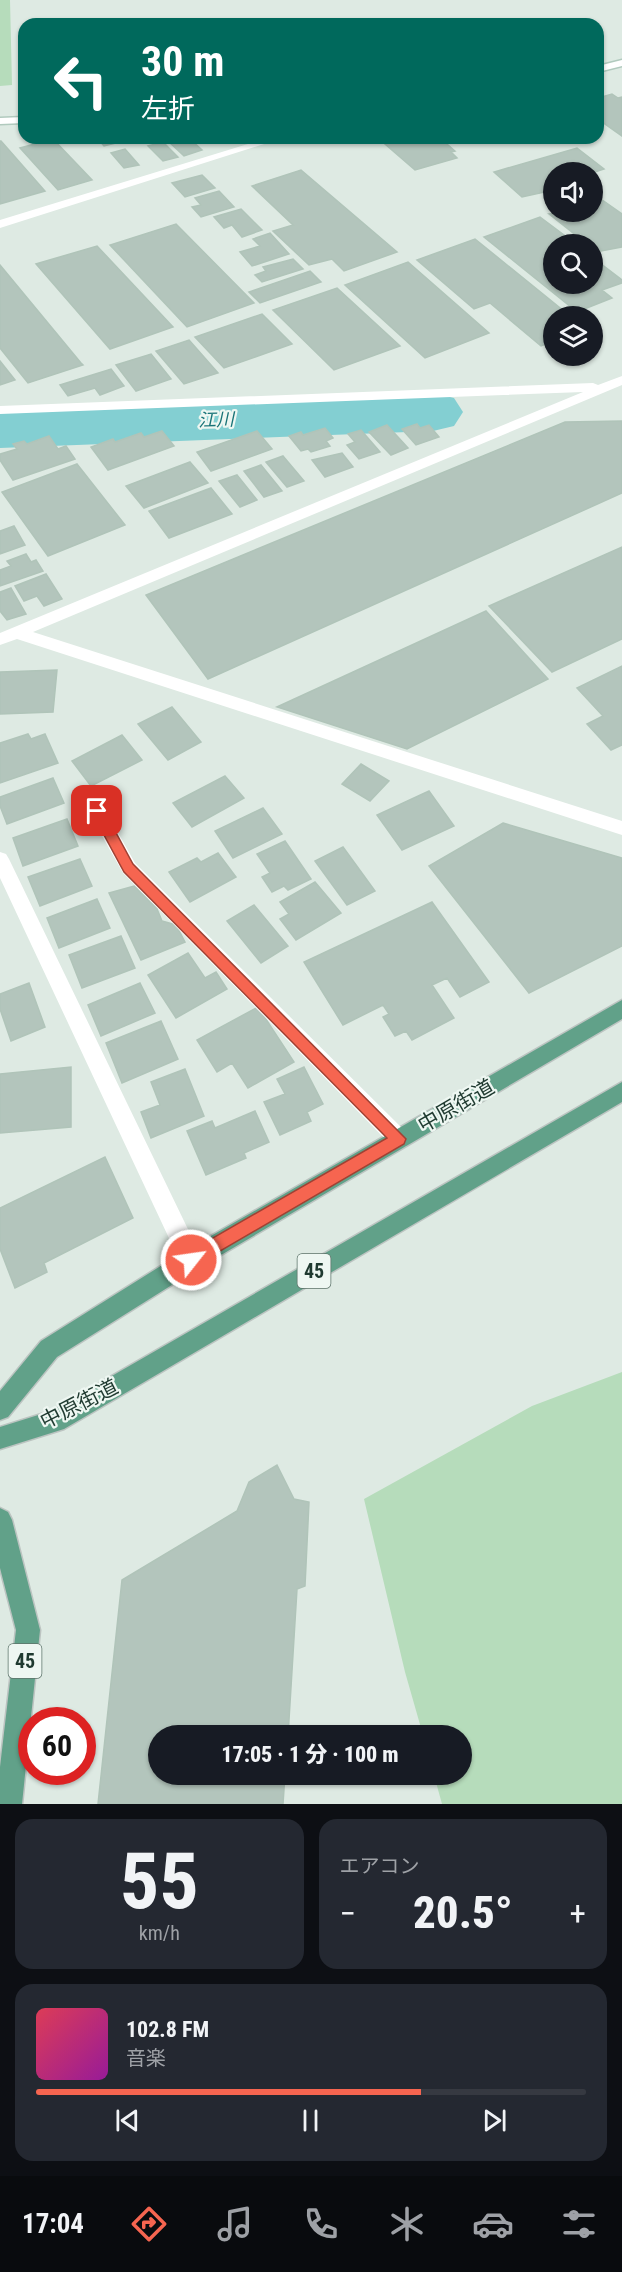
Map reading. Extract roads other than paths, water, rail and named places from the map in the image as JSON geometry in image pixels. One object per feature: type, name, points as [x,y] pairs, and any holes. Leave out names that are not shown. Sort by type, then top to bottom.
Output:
[{"type":"main road","name":"中原街道","points":[[0,1409],[49,1349],[191,1260],[622,1009]]},
{"type":"main road","name":"中原街道","points":[[0,1438],[56,1421],[622,1091]]},
{"type":"main road","name":"45","points":[[0,1520],[28,1630],[9,1804]]},
{"type":"street","points":[[604,68],[622,63]]},
{"type":"street","points":[[0,121],[18,120]]},
{"type":"street","points":[[0,224],[259,144]]},
{"type":"street","points":[[0,639],[622,380]]},
{"type":"street","points":[[0,410],[622,388]]},
{"type":"street","points":[[17,633],[622,828]]},
{"type":"street","points":[[97,811],[129,868],[399,1139]]},
{"type":"street","points":[[0,859],[191,1260]]},
{"type":"waterway","name":"江川","points":[[0,428],[433,412]]}]
